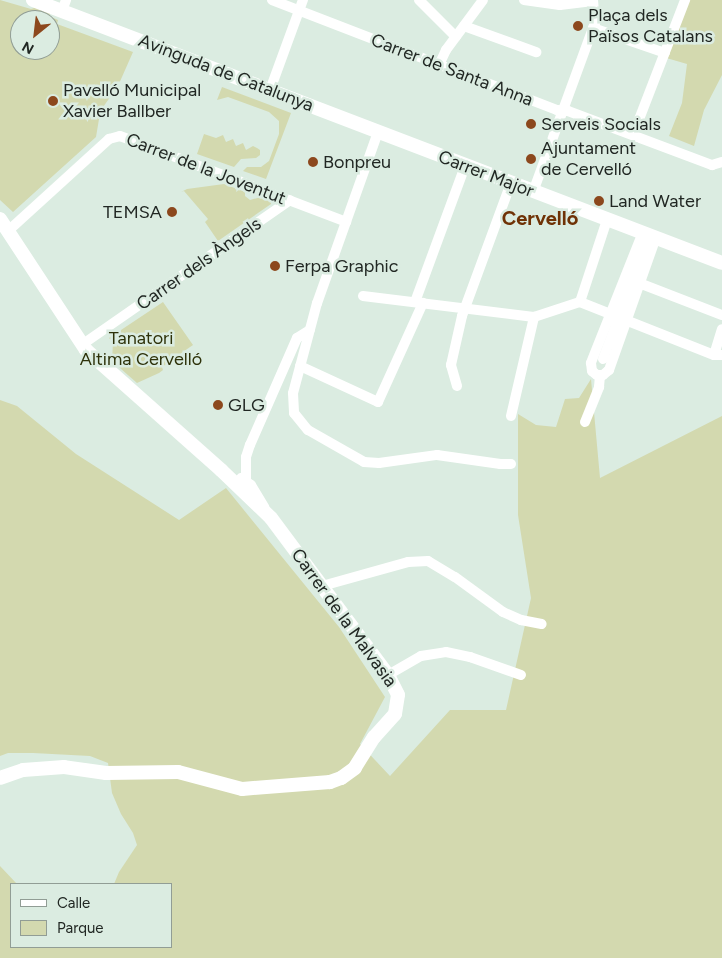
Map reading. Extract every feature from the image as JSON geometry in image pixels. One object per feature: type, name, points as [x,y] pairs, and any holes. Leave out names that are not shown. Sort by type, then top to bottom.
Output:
[{"type":"street","name":"Avinguda de Catalunya","points":[[33,0],[65,3],[270,90],[418,148]]},
{"type":"street","name":"Carrer de Santa Anna","points":[[272,0],[439,66],[712,164],[721,164]]},
{"type":"street","points":[[270,90],[303,0]]},
{"type":"street","points":[[419,0],[456,37]]},
{"type":"street","points":[[439,66],[456,37],[483,0]]},
{"type":"street","points":[[524,0],[560,4],[593,1],[595,23],[533,192]]},
{"type":"street","points":[[633,135],[683,1]]},
{"type":"street","points":[[464,26],[536,52]]},
{"type":"street","points":[[593,28],[664,53]]},
{"type":"street","points":[[378,132],[310,330],[292,400],[296,418],[308,430],[358,459],[379,463],[437,455],[511,464]]},
{"type":"street","name":"Carrer de la Joventut","points":[[4,225],[105,142],[115,136],[125,138],[346,222]]},
{"type":"street","name":"Carrer Major","points":[[418,148],[607,220],[647,240],[722,263]]},
{"type":"street","points":[[300,366],[378,402],[419,302],[464,166]]},
{"type":"street","points":[[457,386],[451,365],[465,309],[511,184]]},
{"type":"street","name":"Carrer dels Àngels","points":[[82,344],[290,200]]},
{"type":"street","points":[[580,302],[607,220]]},
{"type":"street","points":[[4,225],[82,344],[92,356],[222,470],[271,518]]},
{"type":"street","points":[[600,376],[592,371],[591,363],[639,283],[647,240]]},
{"type":"street","points":[[603,359],[647,240]]},
{"type":"street","points":[[639,283],[722,315]]},
{"type":"street","points":[[363,296],[534,317],[580,302],[718,355],[722,328]]},
{"type":"street","points":[[511,416],[534,317]]},
{"type":"street","points":[[600,376],[609,370],[618,317]]},
{"type":"street","points":[[222,470],[246,481],[246,457],[250,444],[297,338],[310,330]]},
{"type":"street","points":[[585,422],[599,387],[600,376]]},
{"type":"street","name":"Carrer de la Malvasia","points":[[0,778],[23,770],[50,767],[121,773],[164,771],[242,789],[319,783],[342,778],[355,768],[374,737],[395,714],[398,696],[388,675],[271,518],[246,481]]},
{"type":"street","points":[[322,586],[408,562],[428,561],[455,577],[503,612],[521,620],[542,624]]},
{"type":"street","points":[[388,675],[421,656],[446,652],[470,657],[521,675]]},
{"type":"green space","name":"Pavelló Municipal Xavier Ballber","points":[[0,0],[31,9],[37,7],[45,10],[10,10],[10,60],[60,60],[60,25],[133,52],[118,86],[96,117],[99,119],[96,137],[13,212],[0,200]]},
{"type":"green space","points":[[682,0],[722,0],[722,75],[704,110],[694,146],[669,136],[682,103],[687,64],[663,57]]},
{"type":"green space","points":[[222,87],[291,113],[266,179],[243,171],[247,167],[261,167],[269,161],[279,134],[279,121],[269,112],[228,97],[217,100]]},
{"type":"green space","points":[[204,134],[216,138],[223,135],[226,142],[233,139],[236,146],[243,143],[246,150],[253,146],[260,150],[260,155],[256,158],[241,159],[234,167],[197,154]]},
{"type":"green space","points":[[224,184],[245,192],[245,196],[250,200],[261,197],[271,201],[271,204],[218,241],[205,222],[208,219],[184,191],[181,192],[187,189]]},
{"type":"green space","name":"Tanatori Altima Cervelló","points":[[163,302],[193,345],[177,356],[176,360],[173,359],[162,367],[163,370],[159,373],[137,383],[112,361],[113,342],[109,338]]},
{"type":"green space","points":[[591,379],[600,478],[722,416],[722,958],[0,958],[0,866],[16,883],[10,883],[10,948],[172,948],[172,883],[114,883],[119,872],[137,845],[133,833],[121,814],[112,793],[108,763],[90,756],[8,753],[0,756],[0,400],[17,406],[76,454],[179,520],[226,488],[339,627],[385,697],[360,744],[390,776],[450,710],[506,710],[531,598],[518,515],[518,414],[536,425],[556,427],[565,399],[579,398]]},
{"type":"place","name":"Plaça dels Països Catalans","points":[[578,26]]},
{"type":"place","name":"Pavelló Municipal Xavier Ballber","points":[[53,101]]},
{"type":"place","name":"Serveis Socials","points":[[531,124]]},
{"type":"place","name":"Ajuntament de Cervelló","points":[[531,159]]},
{"type":"place","name":"Bonpreu","points":[[313,162]]},
{"type":"place","name":"Land Water","points":[[599,201]]},
{"type":"place","name":"TEMSA","points":[[172,212]]},
{"type":"place","name":"Ferpa Graphic","points":[[275,266]]},
{"type":"place","name":"GLG","points":[[218,405]]},
{"type":"district","name":"Cervelló","points":[[540,218]]}]
